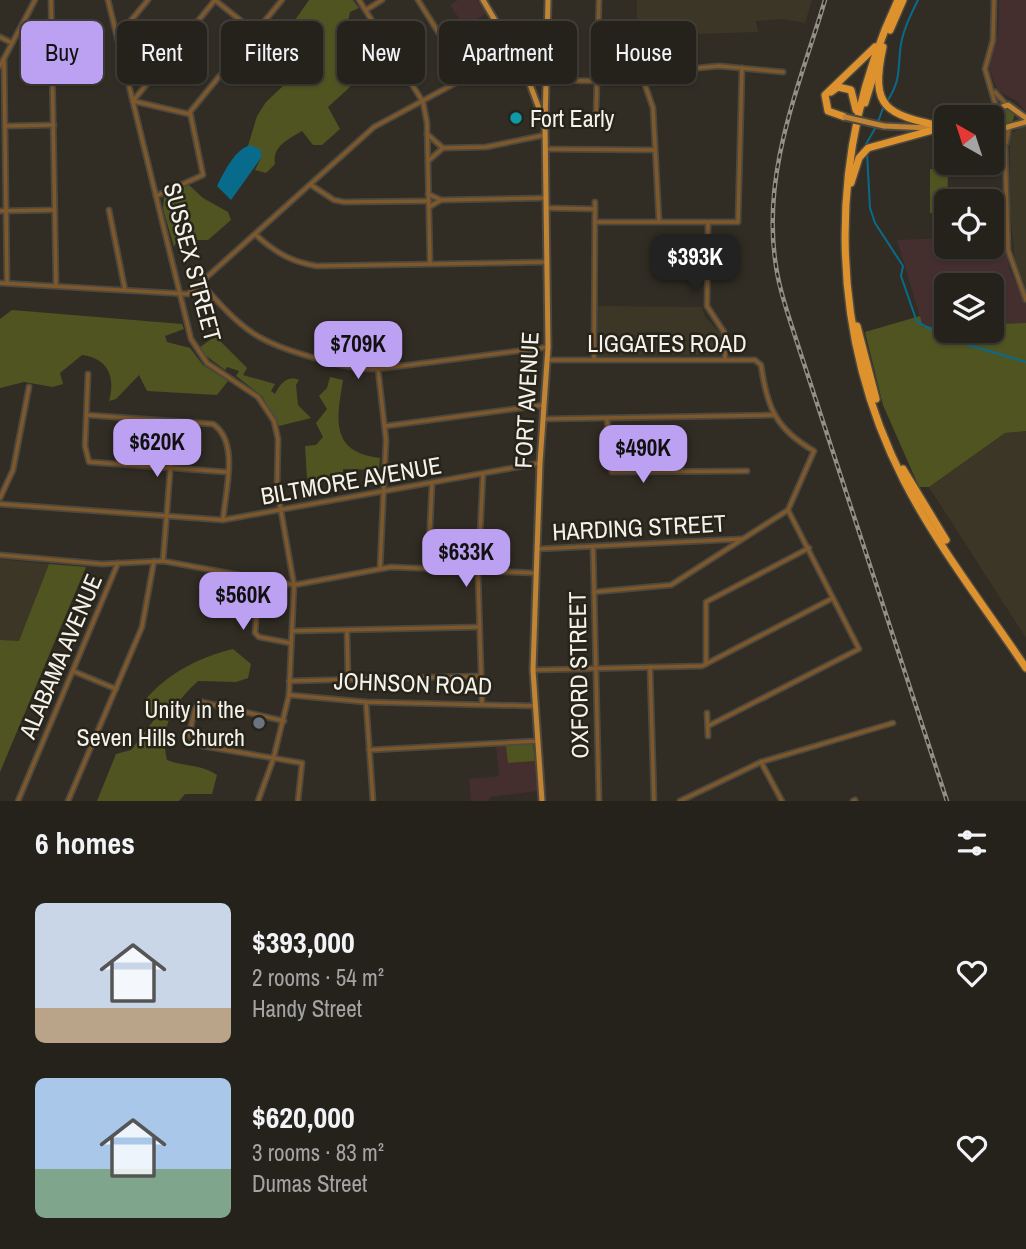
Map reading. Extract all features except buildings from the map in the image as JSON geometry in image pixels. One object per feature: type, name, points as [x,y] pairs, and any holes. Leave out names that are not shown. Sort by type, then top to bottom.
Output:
[{"type":"highway","points":[[898,0],[881,38],[857,118],[848,170],[844,251],[851,323],[866,386],[894,460],[922,513],[1026,668]]},
{"type":"highway","points":[[903,0],[883,47],[860,125],[851,183],[848,228],[851,290],[863,355],[881,416],[899,461],[922,504],[1026,659]]},
{"type":"highway","points":[[845,117],[828,111],[825,95],[832,86],[865,60],[881,38]]},
{"type":"highway","points":[[883,47],[876,78],[883,101],[903,117],[934,124]]},
{"type":"highway","points":[[845,117],[832,110],[828,103],[829,93],[838,87],[848,88],[854,95],[857,118]]},
{"type":"highway","points":[[851,183],[859,158],[869,148],[934,130]]},
{"type":"main road","points":[[483,0],[497,21]]},
{"type":"main road","name":"FORT AVENUE","points":[[547,21],[548,0]]},
{"type":"main road","points":[[529,84],[545,125]]},
{"type":"main road","name":"FORT AVENUE","points":[[542,801],[533,670],[540,463],[548,347],[545,149],[547,84]]},
{"type":"main road","points":[[1004,107],[1008,105],[1026,120]]},
{"type":"main road","points":[[1016,123],[1018,114]]},
{"type":"main road","points":[[845,117],[909,130],[934,128]]},
{"type":"main road","points":[[1004,126],[1009,127],[1026,120]]},
{"type":"street","points":[[0,66],[35,0]]},
{"type":"street","points":[[51,0],[57,285]]},
{"type":"street","name":"SUSSEX STREET","points":[[108,0],[117,37]]},
{"type":"street","points":[[130,21],[148,0]]},
{"type":"street","points":[[189,115],[133,101],[215,0],[240,21]]},
{"type":"street","points":[[265,21],[282,0]]},
{"type":"street","points":[[359,0],[372,21]]},
{"type":"street","points":[[366,10],[382,0]]},
{"type":"street","points":[[418,0],[439,33]]},
{"type":"street","points":[[598,21],[599,0]]},
{"type":"street","points":[[993,105],[992,87],[985,69],[993,40],[994,0]]},
{"type":"street","points":[[0,37],[12,43]]},
{"type":"street","points":[[4,59],[7,283]]},
{"type":"street","points":[[696,68],[719,66],[783,72]]},
{"type":"street","points":[[595,222],[738,222],[742,68]]},
{"type":"street","points":[[189,115],[221,75]]},
{"type":"street","name":"SUSSEX STREET","points":[[129,84],[191,339],[198,354],[207,363],[258,397],[274,421],[278,439],[277,488],[294,585],[289,695],[273,760],[258,801]]},
{"type":"street","points":[[411,84],[423,102],[427,134],[430,264]]},
{"type":"street","points":[[0,283],[188,294],[374,127],[456,84]]},
{"type":"street","points":[[596,116],[597,84]]},
{"type":"street","points":[[645,84],[653,108],[659,222]]},
{"type":"street","points":[[992,87],[1008,105]]},
{"type":"street","points":[[156,196],[203,175],[189,115]]},
{"type":"street","points":[[5,126],[54,125]]},
{"type":"street","points":[[1009,127],[1005,148],[1008,250],[1026,300]]},
{"type":"street","points":[[427,134],[443,148]]},
{"type":"street","points":[[428,161],[443,148],[486,147],[545,135]]},
{"type":"street","points":[[545,149],[655,150]]},
{"type":"street","points":[[311,185],[334,200],[344,202],[429,201]]},
{"type":"street","points":[[428,194],[441,200],[546,198]]},
{"type":"street","points":[[429,207],[441,200]]},
{"type":"street","points":[[594,360],[595,202]]},
{"type":"street","points":[[547,208],[595,209]]},
{"type":"street","points":[[0,211],[55,210]]},
{"type":"street","points":[[109,210],[125,290]]},
{"type":"street","points":[[708,223],[707,306],[724,332],[725,360]]},
{"type":"street","points":[[256,235],[275,252],[299,264],[317,266],[547,262]]},
{"type":"street","points":[[202,284],[234,321],[276,347],[350,368],[378,369],[548,347]]},
{"type":"street","name":"LIGGATES ROAD","points":[[547,360],[759,362],[764,388],[775,415],[791,438],[814,451],[788,509]]},
{"type":"street","points":[[378,369],[386,426],[380,568]]},
{"type":"street","points":[[88,374],[85,446],[89,462],[227,472]]},
{"type":"street","points":[[0,498],[13,470],[29,387]]},
{"type":"street","points":[[386,426],[544,405]]},
{"type":"street","points":[[87,415],[213,425],[220,429],[229,448],[223,520]]},
{"type":"street","points":[[543,419],[775,415]]},
{"type":"street","points":[[607,419],[612,472],[747,471]]},
{"type":"street","points":[[163,561],[174,422]]},
{"type":"street","name":"BILTMORE AVENUE","points":[[0,504],[223,520],[280,512],[540,463]]},
{"type":"street","points":[[482,704],[479,571],[483,474]]},
{"type":"street","points":[[428,569],[432,484]]},
{"type":"street","points":[[594,592],[671,585],[788,509],[859,649],[708,726]]},
{"type":"street","name":"HARDING STREET","points":[[537,549],[742,539]]},
{"type":"street","name":"OXFORD STREET","points":[[593,547],[599,801]]},
{"type":"street","points":[[706,664],[704,605],[809,548]]},
{"type":"street","points":[[0,555],[118,563],[163,561],[294,585],[310,584],[380,568],[535,573]]},
{"type":"street","points":[[68,801],[142,626],[154,561]]},
{"type":"street","name":"ALABAMA AVENUE","points":[[19,801],[118,563]]},
{"type":"street","points":[[259,578],[255,633],[259,637],[290,643]]},
{"type":"street","points":[[533,670],[706,664],[833,598]]},
{"type":"street","points":[[292,631],[479,627]]},
{"type":"street","points":[[347,631],[348,679]]},
{"type":"street","points":[[650,667],[654,801]]},
{"type":"street","points":[[73,671],[116,689]]},
{"type":"street","points":[[289,681],[480,676]]},
{"type":"street","name":"JOHNSON ROAD","points":[[289,695],[366,702],[536,706]]},
{"type":"street","points":[[284,721],[207,702],[195,709],[189,735],[194,744],[302,763],[298,801]]},
{"type":"street","points":[[366,702],[373,801]]},
{"type":"street","points":[[707,713],[708,736]]},
{"type":"street","points":[[680,801],[761,762],[893,723]]},
{"type":"street","points":[[369,750],[538,741]]},
{"type":"street","points":[[761,762],[782,801]]},
{"type":"shaded area","points":[[458,0],[477,0],[486,13],[474,21],[461,21],[450,5]]},
{"type":"shaded area","points":[[637,0],[812,0],[805,23],[782,19],[756,21],[758,32],[696,34],[696,21],[637,21]]},
{"type":"shaded area","points":[[999,0],[1026,0],[1026,112],[1017,101],[998,91],[990,72],[989,62],[998,35]]},
{"type":"shaded area","points":[[1026,125],[1026,288],[1015,261],[1010,210],[1010,134]]},
{"type":"shaded area","points":[[1004,235],[1009,268],[1026,305],[1026,323],[1004,324],[1004,273],[934,273],[934,327],[923,327],[897,240],[934,239],[934,259],[1004,259]]},
{"type":"shaded area","points":[[598,306],[702,307],[705,317],[720,333],[720,355],[598,356]]},
{"type":"shaded area","points":[[1026,431],[1026,638],[929,487],[1005,433]]},
{"type":"shaded area","points":[[0,559],[49,564],[19,642],[0,640]]},
{"type":"shaded area","points":[[496,746],[506,746],[508,763],[535,761],[537,791],[490,797],[489,801],[471,801],[469,779],[499,776]]},
{"type":"green space","points":[[309,0],[353,0],[359,8],[350,12],[348,21],[337,21],[337,84],[350,84],[350,87],[328,107],[340,129],[322,145],[313,145],[302,131],[279,148],[275,164],[266,173],[255,170],[261,158],[248,146],[257,116],[283,84],[323,84],[323,21],[294,21]]},
{"type":"green space","points":[[1004,108],[1009,108],[1014,113],[1012,122],[1004,124]]},
{"type":"green space","points":[[930,169],[934,169],[934,175],[948,175],[948,189],[934,189],[934,213],[930,213]]},
{"type":"green space","points":[[189,185],[203,198],[228,212],[231,220],[208,240],[193,240],[186,234],[179,237],[174,247],[163,209],[164,195]]},
{"type":"green space","points":[[12,310],[182,324],[184,329],[165,336],[167,342],[190,348],[203,365],[228,381],[217,395],[147,391],[139,375],[116,399],[109,401],[111,384],[108,370],[98,360],[82,355],[60,373],[63,384],[53,387],[24,382],[0,388],[0,319]]},
{"type":"green space","points":[[920,316],[923,327],[934,327],[934,343],[1004,343],[1004,324],[1026,323],[1026,431],[1005,433],[929,487],[919,487],[883,405],[865,332]]},
{"type":"green space","points":[[215,336],[247,368],[243,375],[275,384],[271,391],[275,394],[284,381],[299,380],[296,385],[298,405],[311,418],[279,426],[262,396],[236,376],[239,371],[227,367],[225,370],[201,352],[199,348]]},
{"type":"green space","points":[[330,377],[343,380],[339,420],[344,441],[352,449],[380,458],[379,470],[343,469],[343,478],[323,481],[307,478],[305,446],[316,445],[323,437],[316,423],[327,409],[319,396],[327,388]]},
{"type":"green space","points":[[49,564],[86,567],[0,772],[0,640],[19,641]]},
{"type":"green space","points":[[233,649],[251,664],[248,678],[236,682],[198,681],[170,716],[165,737],[167,760],[205,769],[217,775],[212,794],[185,794],[179,801],[97,801],[116,754],[131,750],[154,720],[145,700],[163,682],[184,668]]},
{"type":"green space","points":[[533,743],[535,761],[508,763],[506,746]]},
{"type":"water","points":[[250,145],[261,150],[261,158],[231,200],[217,186],[234,157]]},
{"type":"waterway","points":[[888,100],[897,82],[904,32],[918,0]]},
{"type":"waterway","points":[[878,122],[883,108]]},
{"type":"waterway","points":[[866,144],[876,127]]},
{"type":"waterway","points":[[867,153],[870,208],[875,223],[903,266],[901,276],[917,322],[955,341],[1026,362]]},
{"type":"railway","points":[[825,0],[794,98],[778,164],[773,231],[776,266],[781,292],[947,801]]},
{"type":"place","name":"Fort Early","points":[[516,118]]},
{"type":"place","name":"Unity in the Seven Hills Church","points":[[259,723]]}]
